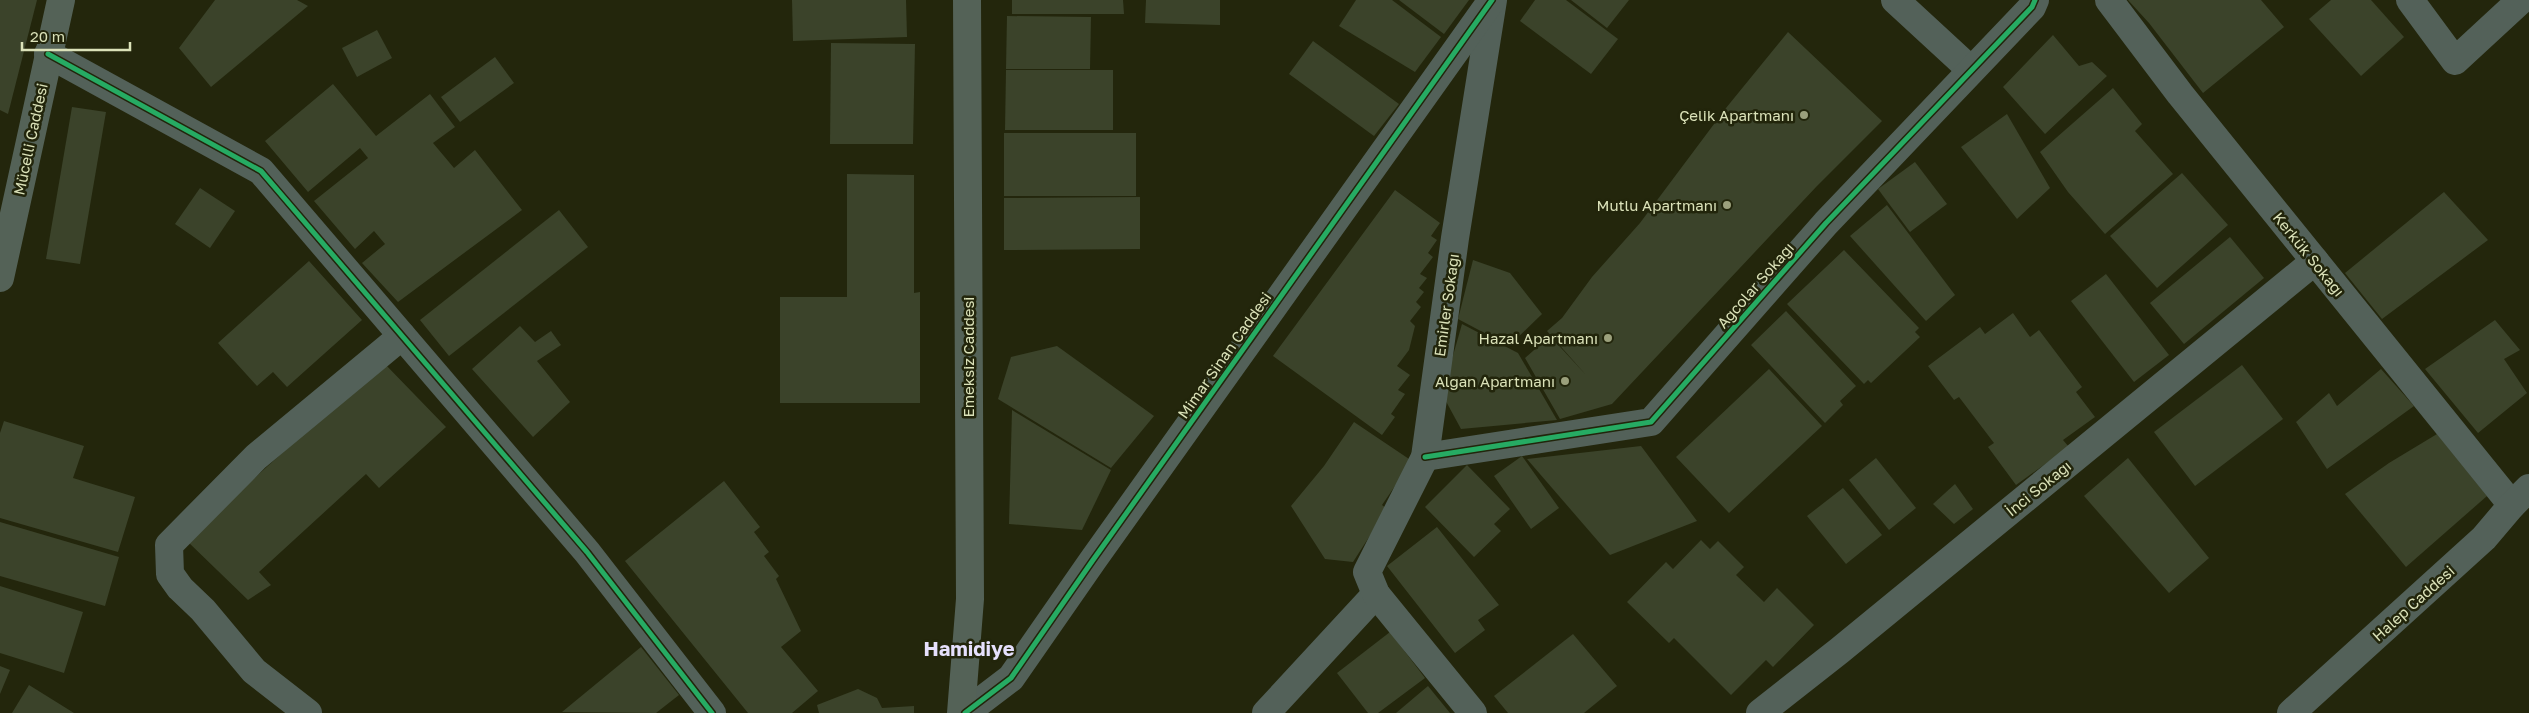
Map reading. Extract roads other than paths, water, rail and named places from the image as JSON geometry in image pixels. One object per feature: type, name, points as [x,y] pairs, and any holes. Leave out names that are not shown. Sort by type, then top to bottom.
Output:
[{"type":"main road","name":"Mücelli Caddesi","points":[[0,278],[61,0]]},
{"type":"main road","name":"Emeksiz Caddesi","points":[[961,713],[970,599],[967,0]]},
{"type":"street","name":"Emirler Sokağı","points":[[1473,713],[1376,594],[1367,572],[1425,456],[1455,238],[1492,0]]},
{"type":"street","name":"Mimar Sinan Caddesi","points":[[965,713],[1011,678],[1098,552],[1492,0]]},
{"type":"street","points":[[1895,0],[1971,70]]},
{"type":"street","name":"Ağcolar Sokağı","points":[[1425,456],[1651,422],[1826,223],[2032,6],[2035,0]]},
{"type":"street","name":"Kerkük Sokağı","points":[[2109,0],[2180,94],[2315,261],[2520,496]]},
{"type":"street","points":[[2410,0],[2455,61],[2521,0]]},
{"type":"street","points":[[48,54],[261,171],[587,552],[712,713]]},
{"type":"street","name":"İnci Sokağı","points":[[1769,710],[2315,261]]},
{"type":"street","points":[[308,713],[254,671],[203,610],[180,588],[170,574],[169,545],[256,457],[402,336]]},
{"type":"street","name":"Halep Caddesi","points":[[2291,713],[2484,538],[2520,496]]},
{"type":"street","points":[[1266,713],[1376,594]]},
{"type":"place","name":"Çelik Apartmanı","points":[[1804,115]]},
{"type":"place","name":"Mutlu Apartmanı","points":[[1727,205]]},
{"type":"place","name":"Hazal Apartmanı","points":[[1608,338]]},
{"type":"place","name":"Algan Apartmanı","points":[[1565,381]]},
{"type":"district","name":"Hamidiye","points":[[969,648]]}]
